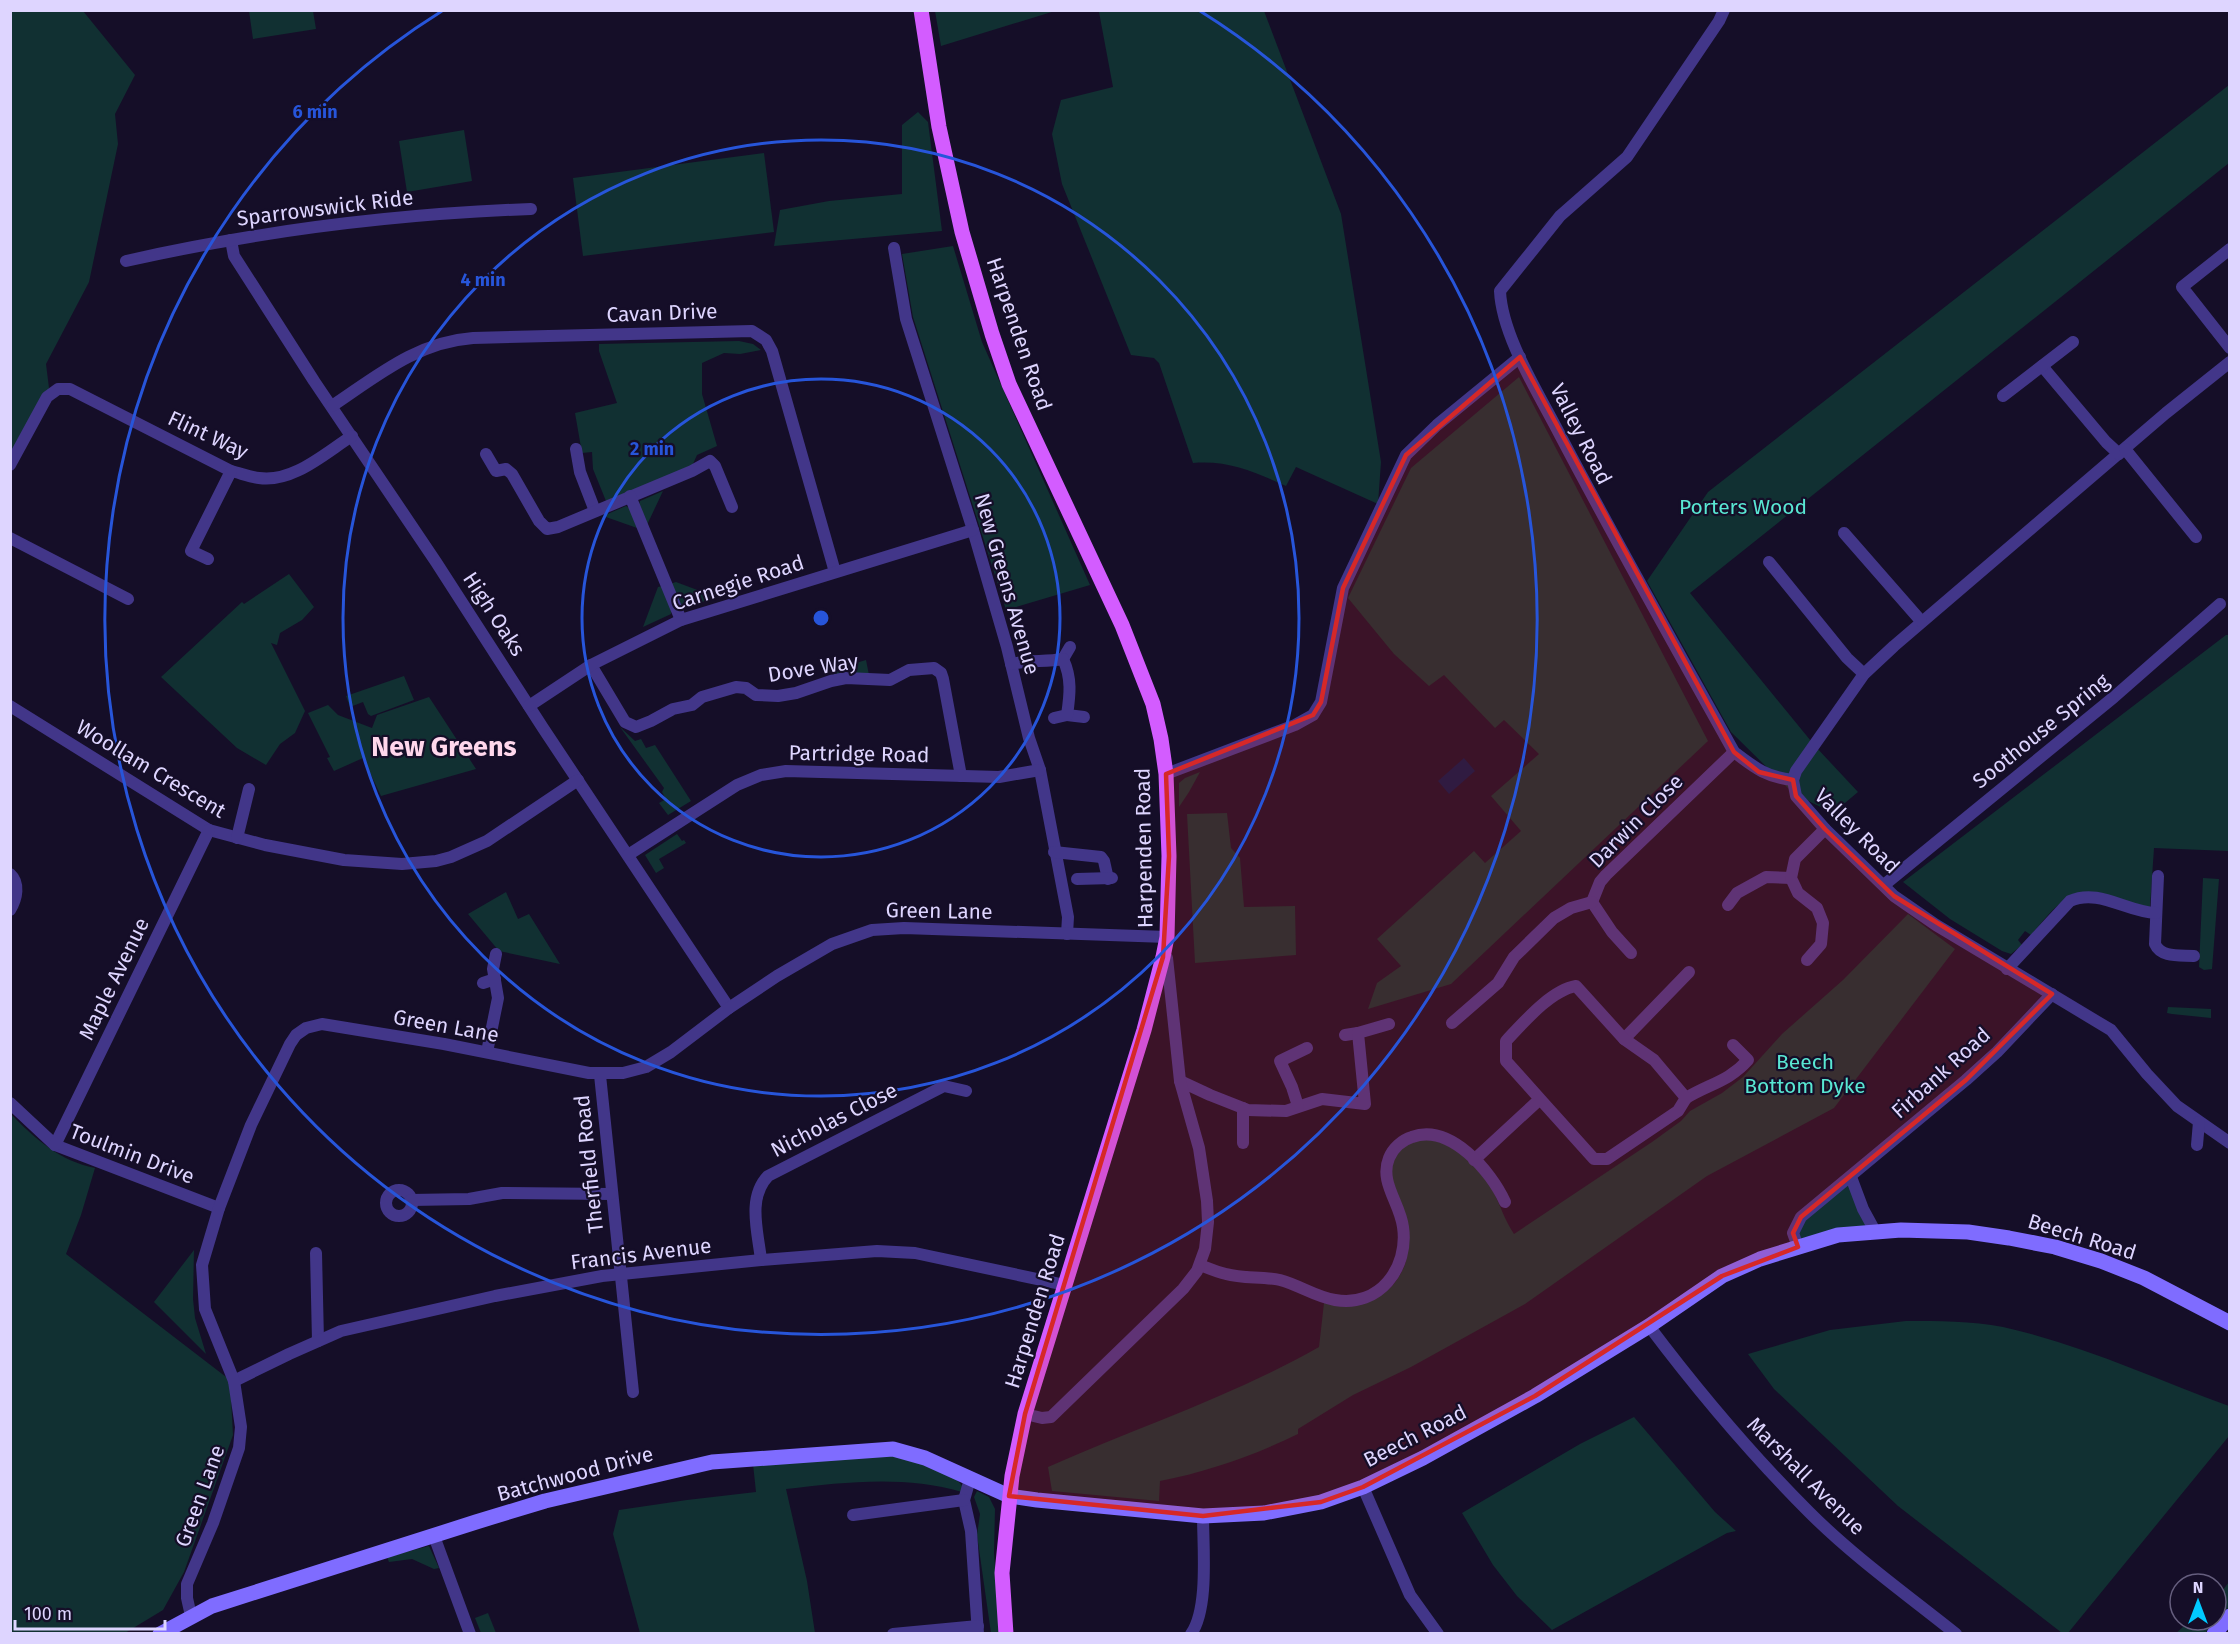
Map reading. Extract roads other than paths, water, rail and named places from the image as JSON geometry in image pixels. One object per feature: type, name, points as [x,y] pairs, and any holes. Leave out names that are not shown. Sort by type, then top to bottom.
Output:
[{"type":"main road","name":"Harpenden Road","points":[[921,10],[939,127],[962,232],[992,334],[1009,384],[1092,559],[1134,655],[1153,704],[1166,774],[1169,856],[1167,937],[1144,1030],[1025,1414],[1009,1496],[1002,1573],[1006,1634]]},
{"type":"street","name":"Valley Road","points":[[1724,10],[1719,21],[1627,157],[1560,216],[1500,291],[1501,303],[1520,357],[1611,534],[1734,752],[1759,772],[1776,778],[1793,780],[1796,796],[1825,830],[1894,896],[1936,926],[2111,1030],[2177,1106],[2229,1143]]},
{"type":"street","name":"Sparrowswick Ride","points":[[126,261],[200,244],[393,217],[531,209]]},
{"type":"street","name":"High Oaks","points":[[231,240],[234,256],[729,1008]]},
{"type":"street","name":"New Greens Avenue","points":[[894,248],[906,319],[973,530],[1040,770],[1068,917],[1067,934]]},
{"type":"street","points":[[2229,249],[2182,287],[2229,348]]},
{"type":"street","name":"Cavan Drive","points":[[332,406],[420,350],[445,341],[472,338],[752,331],[766,340],[772,351],[835,572]]},
{"type":"street","points":[[2002,396],[2073,342]]},
{"type":"street","points":[[1166,774],[1295,726],[1313,715],[1321,702],[1343,588],[1406,455],[1437,425],[1520,357]]},
{"type":"street","points":[[1793,780],[1796,771],[1864,674],[1921,621],[2229,362]]},
{"type":"street","points":[[2043,366],[2122,452],[2142,469],[2196,537]]},
{"type":"street","name":"Flint Way","points":[[10,465],[46,397],[58,389],[70,389],[231,471],[261,478],[286,476],[352,436]]},
{"type":"street","points":[[576,449],[580,472],[596,511]]},
{"type":"street","points":[[486,454],[496,471],[506,469],[512,474],[539,521],[547,529],[692,471],[710,461],[715,466],[732,507]]},
{"type":"street","points":[[208,559],[191,551],[231,471]]},
{"type":"street","points":[[630,496],[681,620]]},
{"type":"street","name":"Carnegie Road","points":[[529,706],[591,665],[681,620],[973,530]]},
{"type":"street","points":[[1844,533],[1921,621]]},
{"type":"street","points":[[10,538],[128,599]]},
{"type":"street","points":[[1769,562],[1847,658],[1864,674]]},
{"type":"street","name":"Soothouse Spring","points":[[1884,885],[2114,697],[2220,604]]},
{"type":"street","points":[[1011,664],[1028,660],[1050,662],[1063,659],[1070,647]]},
{"type":"street","points":[[1063,659],[1070,689],[1067,715]]},
{"type":"street","name":"Dove Way","points":[[591,665],[626,722],[636,727],[673,709],[692,705],[702,697],[739,686],[756,695],[778,696],[846,678],[890,680],[909,670],[934,668],[941,673],[943,679],[961,776]]},
{"type":"street","name":"Woollam Crescent","points":[[10,706],[209,830],[314,856],[402,864],[436,861],[470,850],[487,841],[578,780]]},
{"type":"street","points":[[1054,718],[1067,715],[1084,717]]},
{"type":"street","name":"Darwin Close","points":[[1631,953],[1611,932],[1592,902],[1600,882],[1734,752]]},
{"type":"street","name":"Partridge Road","points":[[628,855],[736,785],[761,775],[786,771],[999,777],[1040,770]]},
{"type":"street","points":[[237,838],[249,789]]},
{"type":"street","name":"Maple Avenue","points":[[55,1145],[209,830]]},
{"type":"street","points":[[1807,960],[1821,944],[1823,923],[1816,908],[1798,893],[1791,878],[1795,858],[1825,830]]},
{"type":"street","points":[[1054,852],[1101,857],[1111,881]]},
{"type":"street","points":[[1111,881],[1112,862]]},
{"type":"street","points":[[10,874],[15,878],[17,892],[10,910]]},
{"type":"street","points":[[2158,876],[2155,944],[2163,954],[2194,956]]},
{"type":"street","points":[[1728,905],[1737,893],[1766,877],[1791,878]]},
{"type":"street","points":[[1077,879],[1111,881]]},
{"type":"street","points":[[2007,969],[2070,901],[2080,897],[2104,899],[2141,912],[2156,913]]},
{"type":"street","points":[[1452,1023],[1498,983],[1514,957],[1554,918],[1571,908],[1592,902]]},
{"type":"street","name":"Green Lane","points":[[190,1616],[187,1584],[213,1523],[239,1448],[241,1427],[234,1382],[205,1309],[202,1265],[219,1208],[260,1105],[290,1044],[302,1030],[322,1024],[487,1052],[600,1075],[624,1073],[646,1067],[671,1052],[729,1008],[777,976],[832,944],[872,930],[904,928],[1167,937]]},
{"type":"street","points":[[487,1052],[498,998],[489,981],[496,954]]},
{"type":"street","points":[[1025,1414],[1051,1418],[1183,1289],[1200,1265],[1207,1235],[1207,1201],[1199,1148],[1180,1081],[1167,958]]},
{"type":"street","points":[[1624,1039],[1689,972]]},
{"type":"street","points":[[1686,1098],[1654,1060],[1624,1039],[1576,986],[1566,988],[1549,999],[1506,1041],[1506,1061],[1594,1159],[1607,1159],[1678,1111],[1686,1098],[1706,1087],[1722,1082],[1748,1060],[1733,1045]]},
{"type":"street","name":"Firbank Road","points":[[1851,1177],[1966,1080],[2052,994]]},
{"type":"street","points":[[1345,1035],[1389,1024]]},
{"type":"street","points":[[1180,1081],[1243,1108],[1286,1111],[1322,1099],[1365,1104],[1358,1033]]},
{"type":"street","points":[[1298,1106],[1280,1061],[1307,1048]]},
{"type":"street","name":"Therfield Road","points":[[600,1075],[633,1392]]},
{"type":"street","name":"Nicholas Close","points":[[761,1260],[755,1202],[758,1190],[768,1176],[944,1086],[966,1091]]},
{"type":"street","points":[[1474,1160],[1540,1099]]},
{"type":"street","name":"Toulmin Drive","points":[[10,1102],[55,1145],[219,1208]]},
{"type":"street","points":[[1243,1108],[1243,1143]]},
{"type":"street","points":[[2198,1145],[2199,1122]]},
{"type":"street","points":[[1200,1265],[1226,1274],[1278,1280],[1334,1300],[1347,1302],[1366,1298],[1392,1279],[1402,1259],[1404,1248],[1403,1227],[1400,1213],[1387,1182],[1387,1166],[1393,1151],[1405,1140],[1421,1134],[1446,1137],[1460,1147],[1492,1179],[1505,1202]]},
{"type":"street","points":[[1798,1247],[1793,1233],[1801,1217],[1851,1177],[1863,1209],[1875,1231]]},
{"type":"street","points":[[411,1200],[470,1199],[502,1193],[611,1194]]},
{"type":"street","name":"Beech Road","points":[[1009,1496],[1101,1508],[1203,1516],[1264,1513],[1321,1503],[1362,1487],[1423,1458],[1535,1396],[1648,1326],[1722,1276],[1760,1259],[1838,1235],[1901,1230],[1968,1232],[2055,1247],[2101,1261],[2144,1278],[2229,1323]]},
{"type":"street","name":"Francis Avenue","points":[[234,1382],[341,1331],[495,1296],[621,1275],[761,1260],[877,1251],[915,1253],[1065,1286]]},
{"type":"street","points":[[316,1253],[318,1341]]},
{"type":"street","name":"Marshall Avenue","points":[[1648,1326],[1691,1382],[1739,1438],[1810,1512],[1873,1569],[1956,1634]]},
{"type":"street","name":"Batchwood Drive","points":[[160,1634],[212,1606],[545,1501],[712,1462],[893,1449],[925,1458],[1009,1496]]},
{"type":"street","points":[[893,1634],[978,1630],[971,1531],[964,1500],[970,1479]]},
{"type":"street","points":[[1362,1487],[1410,1595],[1438,1634]]},
{"type":"street","points":[[852,1515],[964,1500]]},
{"type":"street","points":[[1191,1634],[1195,1629],[1202,1604],[1203,1516]]},
{"type":"street","points":[[434,1536],[470,1634]]},
{"type":"street","points":[[2214,1634],[2229,1616]]},
{"type":"water","points":[[1464,758],[1475,771],[1449,794],[1438,781]]},
{"type":"district","name":"New Greens","points":[[444,747]]},
{"type":"park label","name":"Porters Wood","points":[[1743,507]]},
{"type":"park label","name":"Beech Bottom Dyke","points":[[1805,1074]]}]
